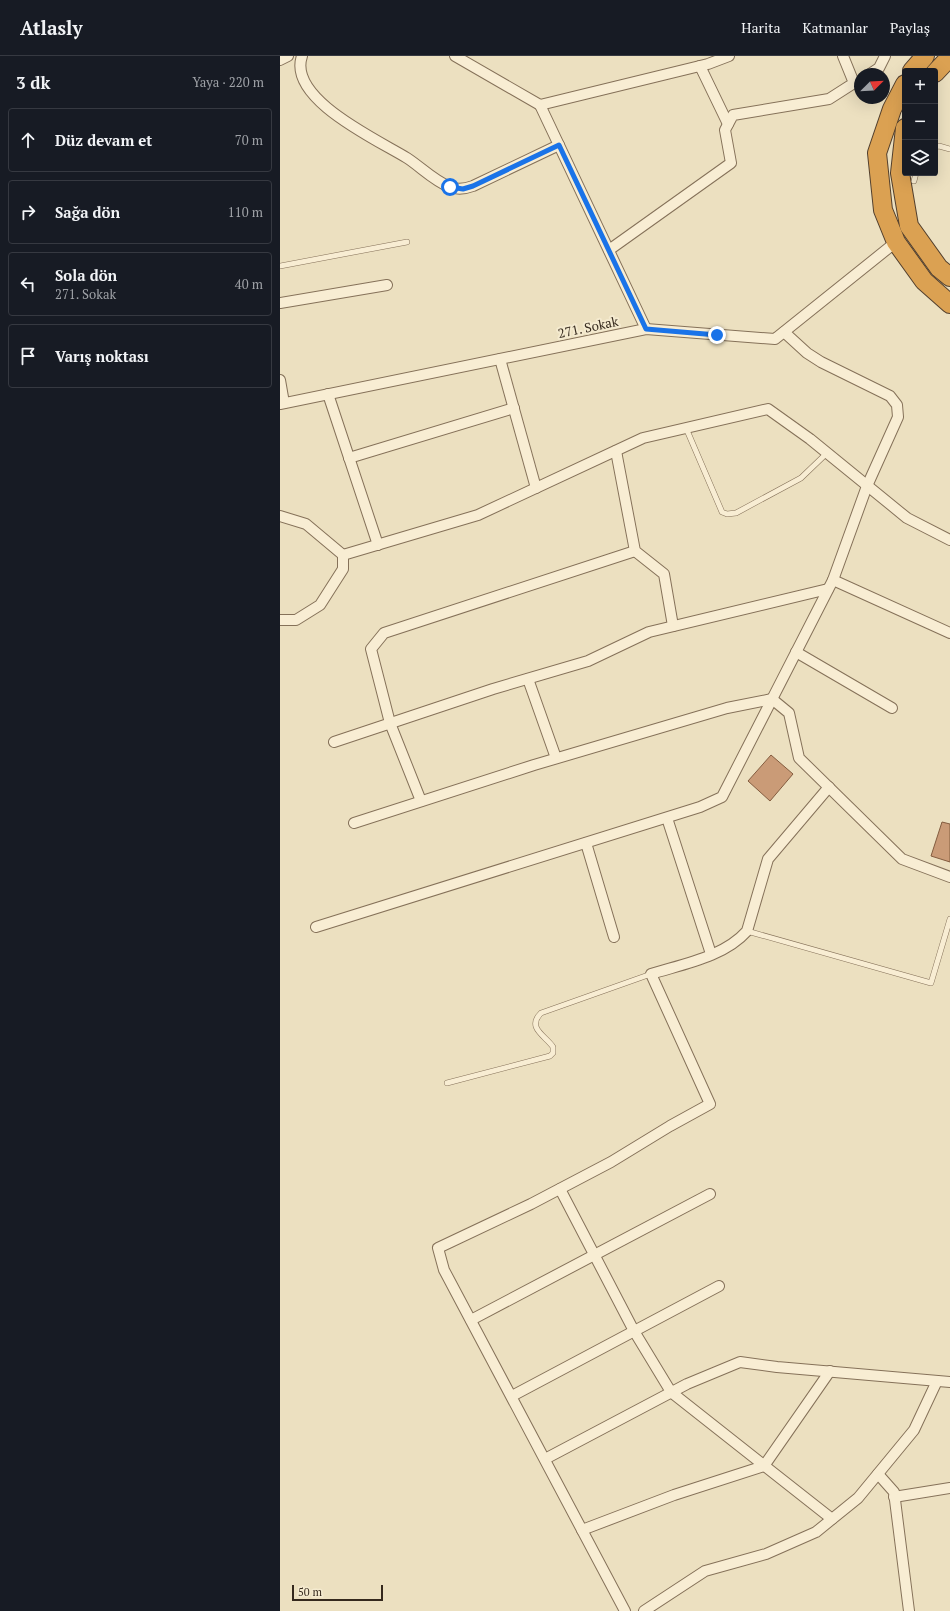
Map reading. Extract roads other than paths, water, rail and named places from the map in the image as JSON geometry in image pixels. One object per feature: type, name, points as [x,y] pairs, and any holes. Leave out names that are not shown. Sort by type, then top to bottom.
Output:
[{"type":"highway","points":[[915,68],[925,56]]},
{"type":"highway","points":[[938,70],[950,57]]},
{"type":"highway","points":[[902,90],[892,109],[877,153],[883,210],[896,242],[924,281],[950,304]]},
{"type":"highway","points":[[904,140],[900,173],[909,226],[939,268],[950,277]]},
{"type":"street","points":[[280,60],[288,56]]},
{"type":"street","points":[[302,56],[300,62],[302,76],[306,85],[317,100],[344,120],[408,158],[450,187],[463,189],[473,186],[559,145]]},
{"type":"street","points":[[455,56],[540,105],[646,329]]},
{"type":"street","points":[[540,105],[700,66],[729,56]]},
{"type":"street","points":[[843,56],[854,76]]},
{"type":"street","points":[[879,68],[885,56]]},
{"type":"street","points":[[700,66],[728,124]]},
{"type":"street","points":[[609,250],[731,163],[725,130],[733,115],[829,99],[854,84]]},
{"type":"street","name":"271. Sokak","points":[[282,404],[646,329],[775,339],[896,242]]},
{"type":"street","points":[[280,304],[387,286]]},
{"type":"street","points":[[316,927],[667,818],[700,807],[722,797],[833,580],[867,486],[898,417],[897,405],[895,400],[890,396],[821,362],[807,353],[784,332]]},
{"type":"street","points":[[500,359],[536,488]]},
{"type":"street","points":[[280,380],[282,404]]},
{"type":"street","points":[[328,394],[378,545]]},
{"type":"street","points":[[349,458],[514,408]]},
{"type":"street","points":[[343,555],[478,515],[643,438],[768,409],[827,453],[906,518],[950,540]]},
{"type":"street","points":[[616,451],[635,551],[664,574],[673,626]]},
{"type":"street","points":[[280,516],[306,524],[343,555]]},
{"type":"street","points":[[421,802],[390,723],[371,649],[384,633],[635,551]]},
{"type":"street","points":[[280,620],[296,620],[320,605],[342,569],[343,555]]},
{"type":"street","points":[[833,580],[950,633]]},
{"type":"street","points":[[334,742],[588,661],[649,632],[828,589]]},
{"type":"street","points":[[796,652],[892,708]]},
{"type":"street","points":[[528,679],[556,758]]},
{"type":"street","points":[[354,823],[556,758],[727,708],[772,699]]},
{"type":"street","points":[[772,699],[789,713],[799,758],[902,859],[950,877]]},
{"type":"street","points":[[625,1611],[444,1270],[438,1248],[560,1189],[611,1162],[670,1126],[710,1104],[651,974],[711,954],[732,944],[747,930],[768,859],[829,787]]},
{"type":"street","points":[[667,818],[711,954]]},
{"type":"street","points":[[586,843],[614,938]]},
{"type":"street","points":[[560,1189],[634,1331],[671,1392],[832,1519]]},
{"type":"street","points":[[471,1320],[710,1194]]},
{"type":"street","points":[[512,1396],[719,1286]]},
{"type":"street","points":[[545,1459],[687,1384],[740,1362],[950,1382]]},
{"type":"street","points":[[582,1530],[674,1495],[764,1466],[830,1371]]},
{"type":"street","points":[[644,1611],[704,1571],[766,1554],[816,1532],[858,1498],[914,1430],[937,1381]]},
{"type":"street","points":[[878,1474],[894,1492],[909,1611]]},
{"type":"street","points":[[894,1497],[950,1488]]},
{"type":"lane","points":[[938,146],[950,149]]},
{"type":"lane","points":[[914,181],[915,176]]},
{"type":"lane","points":[[280,266],[407,242]]},
{"type":"lane","points":[[686,428],[722,512],[727,514],[736,513],[801,478],[827,453]]},
{"type":"lane","points":[[747,930],[930,983],[950,919]]},
{"type":"lane","points":[[447,1083],[550,1056],[553,1053],[553,1047],[539,1033],[536,1026],[537,1018],[541,1013],[651,974]]}]
